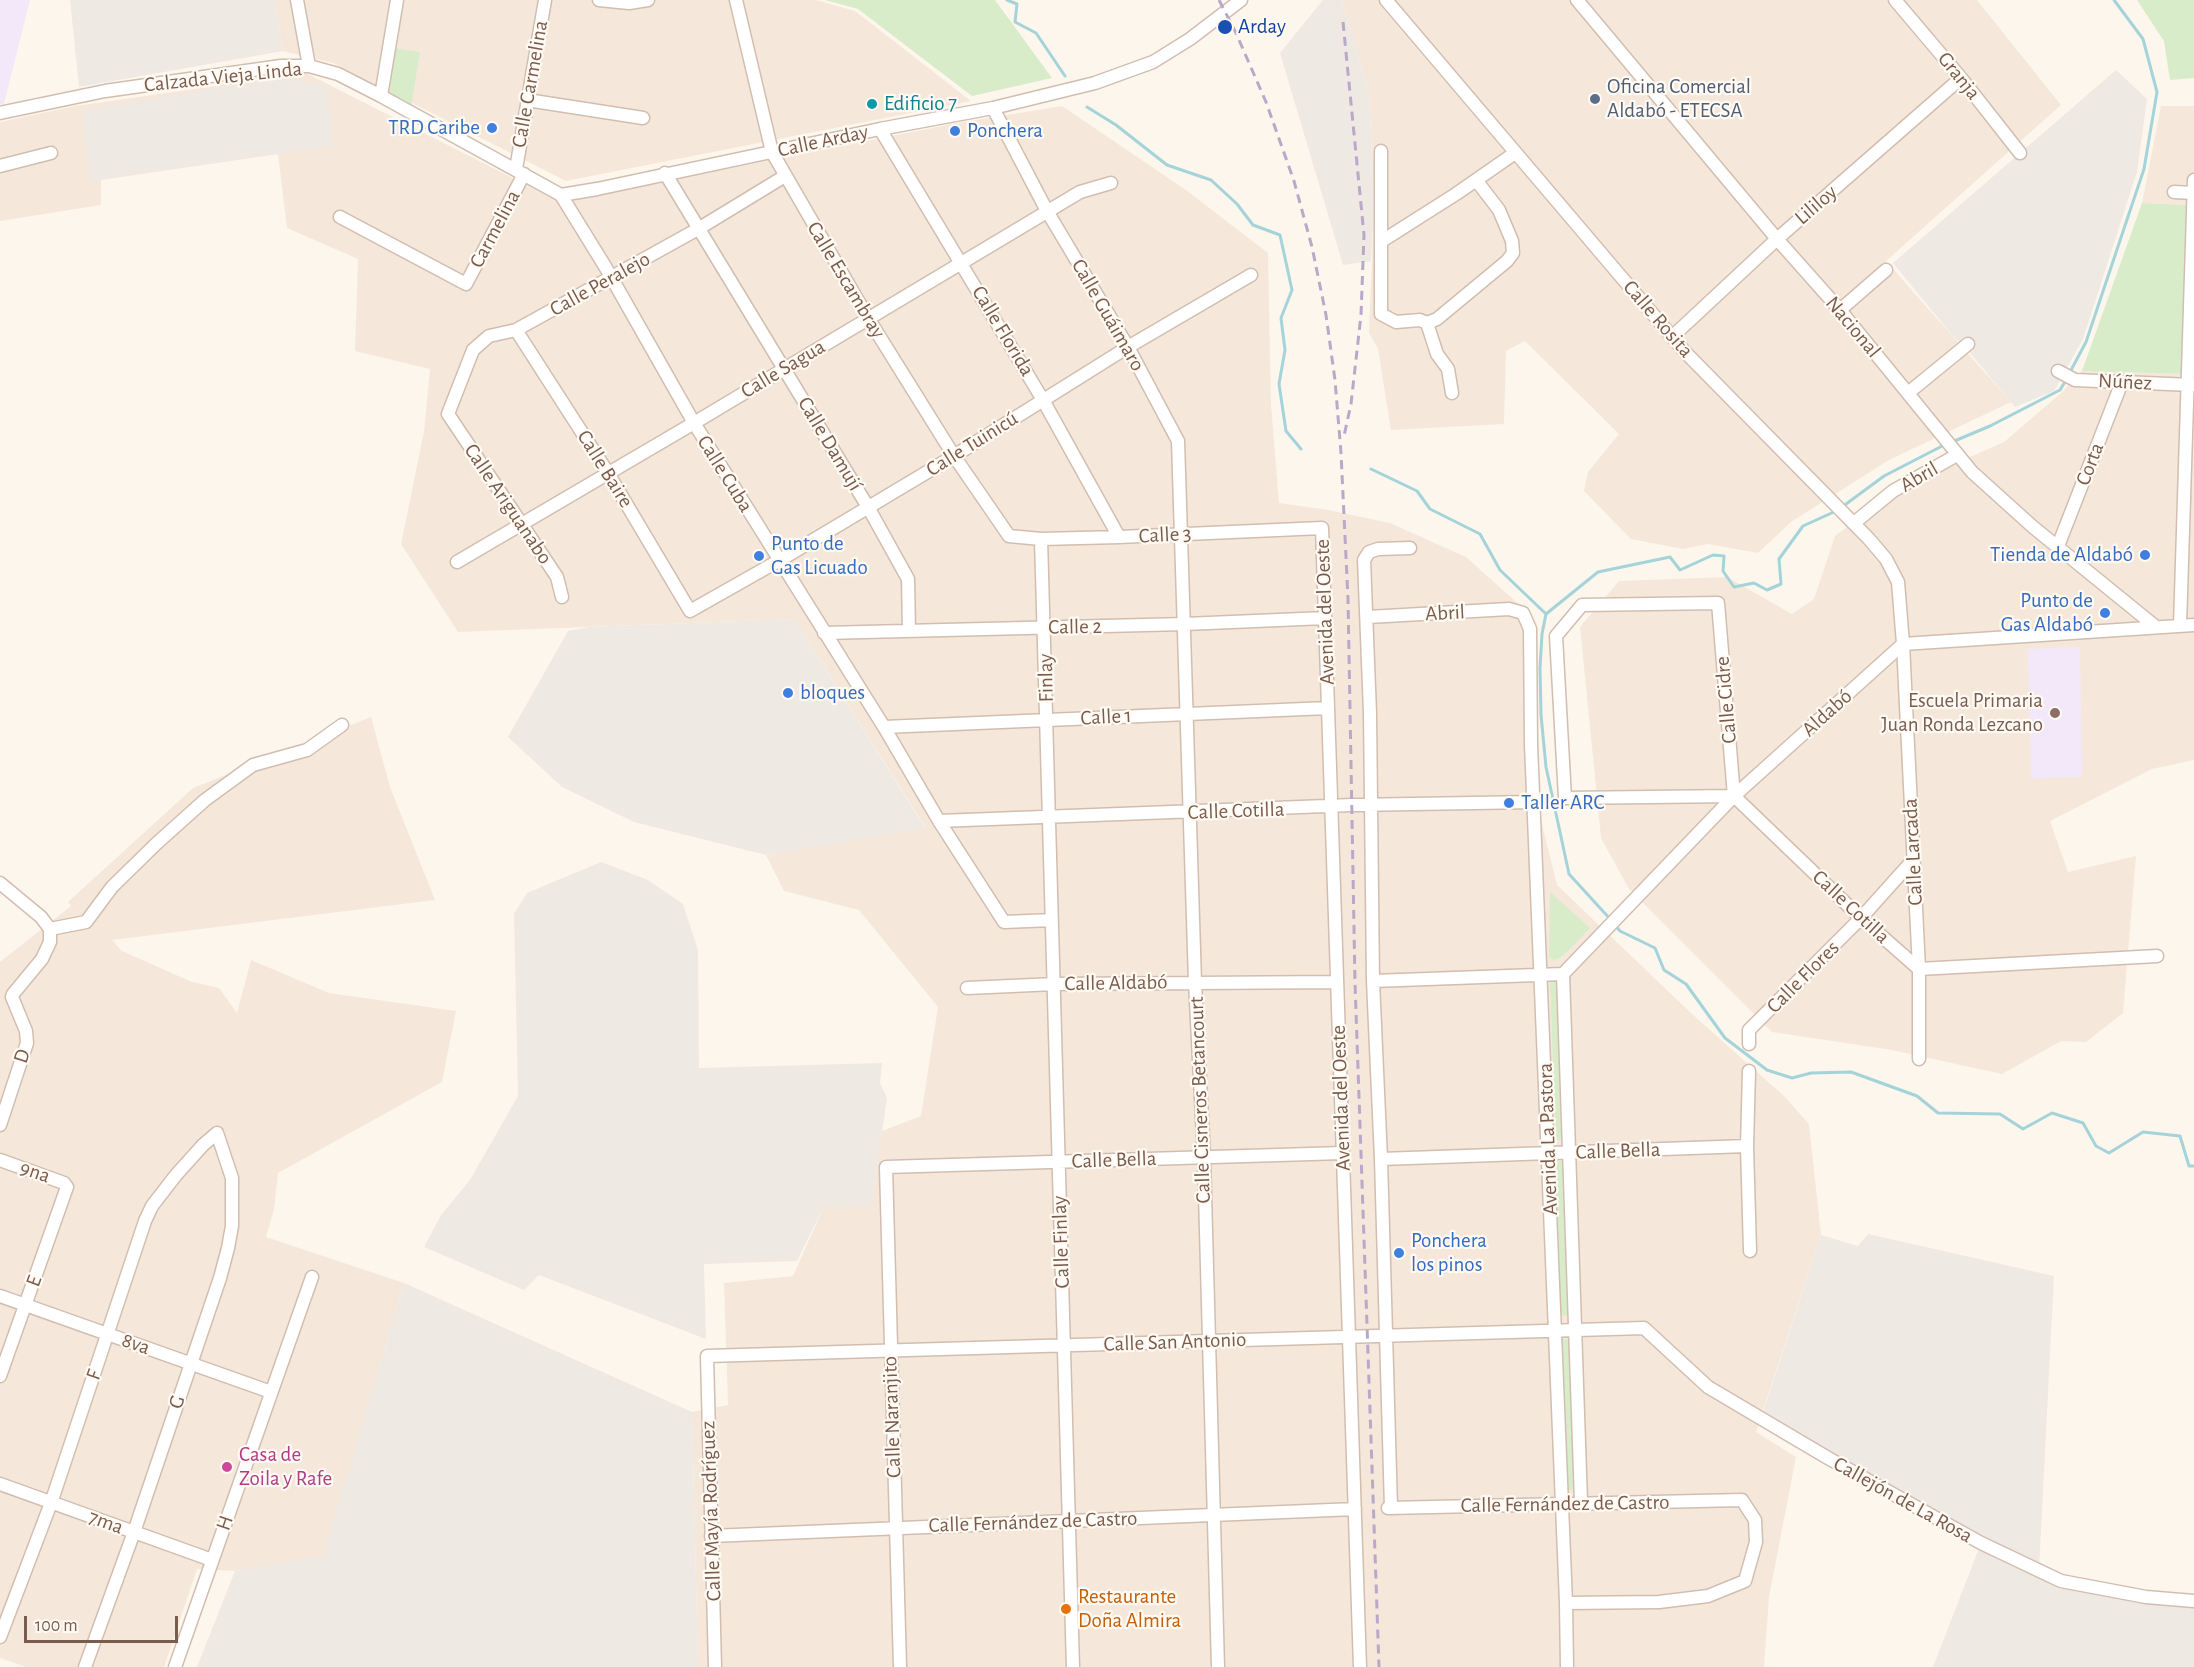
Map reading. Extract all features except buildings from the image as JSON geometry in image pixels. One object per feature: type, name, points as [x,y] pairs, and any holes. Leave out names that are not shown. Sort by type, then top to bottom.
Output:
[{"type":"street","points":[[297,0],[309,66]]},
{"type":"street","points":[[381,96],[397,0]]},
{"type":"street","name":"Calle Carmelina","points":[[520,171],[527,100],[545,0]]},
{"type":"street","points":[[599,0],[630,2],[648,0]]},
{"type":"street","name":"Calle Escambray","points":[[736,0],[772,152],[868,318],[954,456],[1009,536]]},
{"type":"street","name":"Calle Arday","points":[[561,195],[993,108],[1095,83],[1154,62],[1190,39],[1241,0]]},
{"type":"street","name":"Calle Rosita","points":[[1386,0],[1673,336],[1886,559],[1898,582],[1904,644]]},
{"type":"street","name":"Nacional","points":[[1577,0],[1777,239],[1840,310],[1972,472],[2033,528],[2156,627]]},
{"type":"street","name":"Granja","points":[[1895,0],[2020,153]]},
{"type":"street","name":"Calzada Vieja Linda","points":[[0,112],[105,91],[281,66],[309,66],[338,74],[381,96],[561,195]]},
{"type":"street","name":"Lililoy","points":[[1673,336],[1777,239],[1961,78]]},
{"type":"street","points":[[527,100],[643,118]]},
{"type":"street","name":"Calle Guáimaro","points":[[993,108],[1047,211],[1128,347],[1178,441],[1182,534]]},
{"type":"street","name":"Calle Florida","points":[[880,129],[1043,400],[1119,537]]},
{"type":"street","points":[[1381,150],[1381,314],[1396,322],[1420,320],[1427,323],[1437,319],[1507,261],[1513,253],[1512,241],[1499,210],[1476,180]]},
{"type":"street","points":[[0,166],[51,153]]},
{"type":"street","points":[[1382,241],[1515,153]]},
{"type":"street","name":"Carmelina","points":[[340,217],[466,284],[520,171]]},
{"type":"street","name":"Calle Damují","points":[[665,173],[868,507],[908,579],[909,631]]},
{"type":"street","name":"Calle Peralejo","points":[[448,414],[473,350],[489,336],[516,330],[698,229],[785,176]]},
{"type":"street","points":[[2180,626],[2191,385],[2194,180]]},
{"type":"street","name":"Calle Sagua","points":[[457,562],[1047,211],[1080,192],[1112,183]]},
{"type":"street","points":[[2174,192],[2194,193]]},
{"type":"street","name":"Calle Cuba","points":[[561,195],[694,423],[884,727],[939,821],[1004,922],[1052,920]]},
{"type":"street","points":[[1840,310],[1886,270]]},
{"type":"street","name":"Calle Tuinicú","points":[[690,611],[780,561],[1128,347],[1251,275]]},
{"type":"street","points":[[1427,323],[1437,354],[1448,369],[1452,393]]},
{"type":"street","name":"Calle Baire","points":[[516,330],[608,473],[690,611]]},
{"type":"street","points":[[1908,393],[1968,344]]},
{"type":"street","name":"Núñez","points":[[2058,371],[2075,380],[2191,385]]},
{"type":"street","name":"Corta","points":[[2058,546],[2122,382]]},
{"type":"street","name":"Calle Ariguanabo","points":[[448,414],[523,524],[556,577],[562,597]]},
{"type":"street","name":"Abril","points":[[1850,519],[1954,452]]},
{"type":"street","name":"Calle 3","points":[[1009,536],[1041,539],[1322,528]]},
{"type":"street","name":"Avenida del Oeste","points":[[1322,528],[1360,1667]]},
{"type":"street","name":"Calle Cisneros Betancourt","points":[[1182,534],[1195,982],[1204,1158],[1218,1667]]},
{"type":"street","name":"Finlay","points":[[1041,539],[1050,817]]},
{"type":"street","name":"Avenida del Oeste","points":[[1390,1508],[1387,1335],[1373,981],[1368,617],[1364,560],[1369,552],[1378,549],[1410,548]]},
{"type":"street","name":"Calle Cidre","points":[[1718,603],[1734,796],[1565,798],[1556,636],[1582,605],[1718,603]]},
{"type":"street","name":"Abril","points":[[1368,617],[1509,609],[1523,613]]},
{"type":"street","name":"Avenida La Pastora","points":[[1523,613],[1530,629],[1534,802],[1563,1503],[1567,1667]]},
{"type":"street","name":"Calle 2","points":[[824,633],[1185,624],[1325,618]]},
{"type":"street","points":[[1904,644],[2194,625]]},
{"type":"street","name":"Aldabó","points":[[1563,974],[1734,796],[1904,644]]},
{"type":"street","name":"Calle Larcada","points":[[1904,644],[1919,969],[1919,1059]]},
{"type":"street","name":"Calle 1","points":[[884,727],[1328,708]]},
{"type":"street","points":[[0,883],[41,917],[50,929],[86,922],[112,887],[205,800],[253,765],[307,750],[342,725]]},
{"type":"street","name":"Calle Cotilla","points":[[1734,796],[1861,918],[1919,969]]},
{"type":"street","name":"Calle Cotilla","points":[[939,821],[1370,805],[1534,802]]},
{"type":"street","name":"Calle Finlay","points":[[1050,817],[1073,1667]]},
{"type":"street","name":"Calle Flores","points":[[1749,1044],[1749,1030],[1861,918],[1913,860]]},
{"type":"street","name":"D","points":[[0,1125],[27,1043],[26,1031],[12,997],[47,950],[50,942],[50,929]]},
{"type":"street","points":[[1919,969],[2157,956]]},
{"type":"street","points":[[1373,981],[1563,974]]},
{"type":"street","name":"Avenida La Pastora","points":[[1563,974],[1581,1502]]},
{"type":"street","name":"Calle Aldabó","points":[[967,988],[1055,984],[1337,982]]},
{"type":"street","points":[[1749,1071],[1747,1146],[1750,1251]]},
{"type":"street","name":"F","points":[[0,1637],[51,1503],[152,1206],[190,1158],[218,1133]]},
{"type":"street","name":"G","points":[[85,1667],[134,1532],[220,1278],[232,1226],[232,1178],[218,1133]]},
{"type":"street","name":"Calle Bella","points":[[1381,1159],[1747,1146]]},
{"type":"street","name":"Calle Bella","points":[[886,1167],[1343,1154]]},
{"type":"street","name":"9na","points":[[0,1160],[64,1183],[67,1187]]},
{"type":"street","name":"Calle Naranjito","points":[[886,1167],[900,1667]]},
{"type":"street","name":"E","points":[[0,1376],[67,1187]]},
{"type":"street","name":"H","points":[[174,1667],[312,1277]]},
{"type":"street","name":"8va","points":[[0,1296],[271,1392]]},
{"type":"street","name":"Calle San Antonio","points":[[707,1356],[1644,1328]]},
{"type":"street","name":"Callejón de La Rosa","points":[[1644,1328],[1708,1387],[1828,1458],[1981,1543],[2061,1581],[2146,1597],[2194,1601]]},
{"type":"street","name":"Calle Mayía Rodríguez","points":[[707,1356],[715,1667]]},
{"type":"street","name":"7ma","points":[[0,1484],[212,1560]]},
{"type":"street","name":"Calle Fernández de Castro","points":[[1390,1508],[1742,1500],[1755,1520],[1756,1542],[1745,1581],[1708,1596],[1659,1602],[1566,1603]]},
{"type":"street","name":"Calle Fernández de Castro","points":[[711,1536],[1355,1509]]},
{"type":"shaded area","points":[[0,0],[30,0],[4,104],[0,104]]},
{"type":"shaded area","points":[[70,0],[274,0],[283,51],[79,87]]},
{"type":"shaded area","points":[[274,0],[816,0],[855,11],[971,101],[566,181],[333,63],[283,51]]},
{"type":"shaded area","points":[[1323,0],[1342,0],[1369,93],[1374,203],[1371,261],[1343,265],[1280,53]]},
{"type":"shaded area","points":[[1342,0],[1977,0],[2061,105],[1886,261],[2011,402],[1889,460],[1791,522],[1758,553],[1708,544],[1683,549],[1631,539],[1584,491],[1588,472],[1619,434],[1525,341],[1506,351],[1504,424],[1391,430],[1378,349],[1369,333],[1374,203],[1369,93]]},
{"type":"shaded area","points":[[2116,70],[2147,99],[2137,172],[2083,339],[2054,391],[2015,407],[1893,263]]},
{"type":"shaded area","points":[[306,73],[550,197],[593,196],[952,124],[1062,106],[1186,190],[1268,253],[1271,404],[1279,503],[1390,523],[1466,557],[1533,617],[1541,820],[1557,885],[1692,1014],[1784,1096],[1809,1124],[1821,1235],[1756,1432],[1796,1457],[1769,1597],[1764,1667],[698,1667],[692,1412],[728,1405],[724,1283],[793,1276],[824,1206],[871,1207],[882,1131],[921,1116],[938,1007],[859,910],[784,891],[766,855],[925,827],[794,619],[458,632],[401,544],[424,432],[430,369],[355,351],[358,259],[287,228],[278,154],[101,180],[101,205],[0,221],[0,122],[75,106]]},
{"type":"shaded area","points":[[282,78],[327,86],[333,146],[90,181],[82,110]]},
{"type":"shaded area","points":[[2161,106],[2194,106],[2194,760],[2152,769],[2050,821],[2068,872],[2136,856],[2123,1013],[2086,1042],[2061,1041],[2002,1074],[1892,1050],[1772,1032],[1629,889],[1601,838],[1580,627],[1619,581],[1727,577],[1792,614],[1814,599],[1835,536],[1893,491],[2004,442],[2061,393],[2082,371],[2181,374],[2186,205],[2142,203]]},
{"type":"shaded area","points":[[794,619],[925,828],[766,855],[634,822],[562,787],[508,737],[568,631],[589,627]]},
{"type":"shaded area","name":"Escuela Primaria Juan Ronda Lezcano","points":[[2080,647],[2082,777],[2031,778],[2028,649]]},
{"type":"shaded area","points":[[371,717],[390,787],[435,900],[112,940],[122,951],[192,982],[219,988],[237,1013],[251,960],[329,993],[456,1011],[442,1082],[278,1173],[274,1209],[266,1237],[404,1283],[324,1556],[235,1571],[197,1569],[164,1667],[26,1667],[0,1658],[0,962],[71,906],[68,902],[193,788]]},
{"type":"shaded area","points":[[601,862],[648,880],[683,904],[698,950],[699,1068],[882,1063],[880,1083],[887,1098],[871,1208],[824,1206],[797,1261],[704,1264],[706,1339],[539,1275],[524,1290],[424,1247],[441,1215],[470,1180],[518,1096],[514,914],[527,893]]},
{"type":"shaded area","points":[[1868,1234],[2054,1276],[2039,1570],[2061,1581],[2194,1601],[2194,1667],[1933,1667],[1981,1543],[1761,1419],[1821,1235],[1858,1246]]},
{"type":"shaded area","points":[[404,1283],[692,1412],[698,1667],[197,1667],[235,1571],[324,1555]]},
{"type":"green space","points":[[825,0],[995,0],[1052,78],[972,96],[858,9]]},
{"type":"green space","points":[[2137,0],[2194,0],[2194,78],[2170,80],[2164,41]]},
{"type":"green space","points":[[393,48],[420,52],[411,107],[385,95]]},
{"type":"green space","points":[[2142,203],[2187,205],[2182,374],[2082,371]]},
{"type":"green space","points":[[1550,892],[1590,928],[1563,956],[1554,960],[1549,957]]},
{"type":"green space","points":[[1557,982],[1562,1140],[1556,1140],[1550,983]]},
{"type":"green space","points":[[1562,1161],[1568,1316],[1561,1315],[1556,1162]]},
{"type":"green space","points":[[1570,1339],[1575,1490],[1568,1489],[1563,1340]]},
{"type":"waterway","points":[[1007,0],[1017,4],[1015,22],[1036,33],[1065,76]]},
{"type":"waterway","points":[[2069,374],[2086,342],[2144,169],[2157,92],[2143,39],[2114,0]]},
{"type":"waterway","points":[[1087,107],[1116,125],[1167,165],[1211,180],[1237,204],[1253,225],[1280,235],[1292,290],[1281,318],[1285,350],[1279,384],[1286,431],[1301,449]]},
{"type":"waterway","points":[[1952,442],[1990,426],[2060,390],[2066,380]]},
{"type":"waterway","points":[[1842,507],[1884,476],[1946,444]]},
{"type":"waterway","points":[[1371,469],[1417,491],[1430,509],[1480,534],[1500,570],[1546,614]]},
{"type":"waterway","points":[[1611,920],[1569,874],[1546,767],[1541,715],[1540,668],[1546,614],[1598,572],[1670,557],[1680,570],[1713,555],[1724,556],[1723,571],[1734,587],[1754,583],[1767,590],[1781,584],[1779,559],[1803,526],[1836,511]]},
{"type":"waterway","points":[[1615,925],[1620,931],[1655,948],[1664,970],[1686,984],[1725,1038],[1767,1070],[1792,1078],[1811,1073],[1851,1072],[1917,1096],[1938,1113],[2000,1114],[2023,1129],[2052,1113],[2083,1123],[2096,1146],[2109,1153],[2143,1132],[2180,1136],[2189,1166],[2194,1166]]},
{"type":"railway","points":[[1219,0],[1266,102],[1294,181],[1312,247],[1326,315],[1335,380],[1348,599],[1355,983],[1379,1667]]},
{"type":"railway","points":[[1343,22],[1364,235],[1361,315],[1351,404],[1344,436]]},
{"type":"place","name":"Arday","points":[[1225,27]]},
{"type":"place","name":"Oficina Comercial Aldabó - ETECSA","points":[[1595,99]]},
{"type":"place","name":"Edificio 7","points":[[872,104]]},
{"type":"place","name":"TRD Caribe","points":[[492,128]]},
{"type":"place","name":"Ponchera","points":[[955,131]]},
{"type":"place","name":"Tienda de Aldabó","points":[[2145,555]]},
{"type":"place","name":"Punto de Gas Licuado","points":[[759,556]]},
{"type":"place","name":"Punto de Gas Aldabó","points":[[2105,613]]},
{"type":"place","name":"bloques","points":[[788,693]]},
{"type":"place","name":"Escuela Primaria Juan Ronda Lezcano","points":[[2055,713]]},
{"type":"place","name":"Taller ARC","points":[[1509,803]]},
{"type":"place","name":"Ponchera los pinos","points":[[1399,1253]]},
{"type":"place","name":"Casa de Zoila y Rafe","points":[[227,1467]]},
{"type":"place","name":"Restaurante Doña Almira","points":[[1066,1609]]}]
